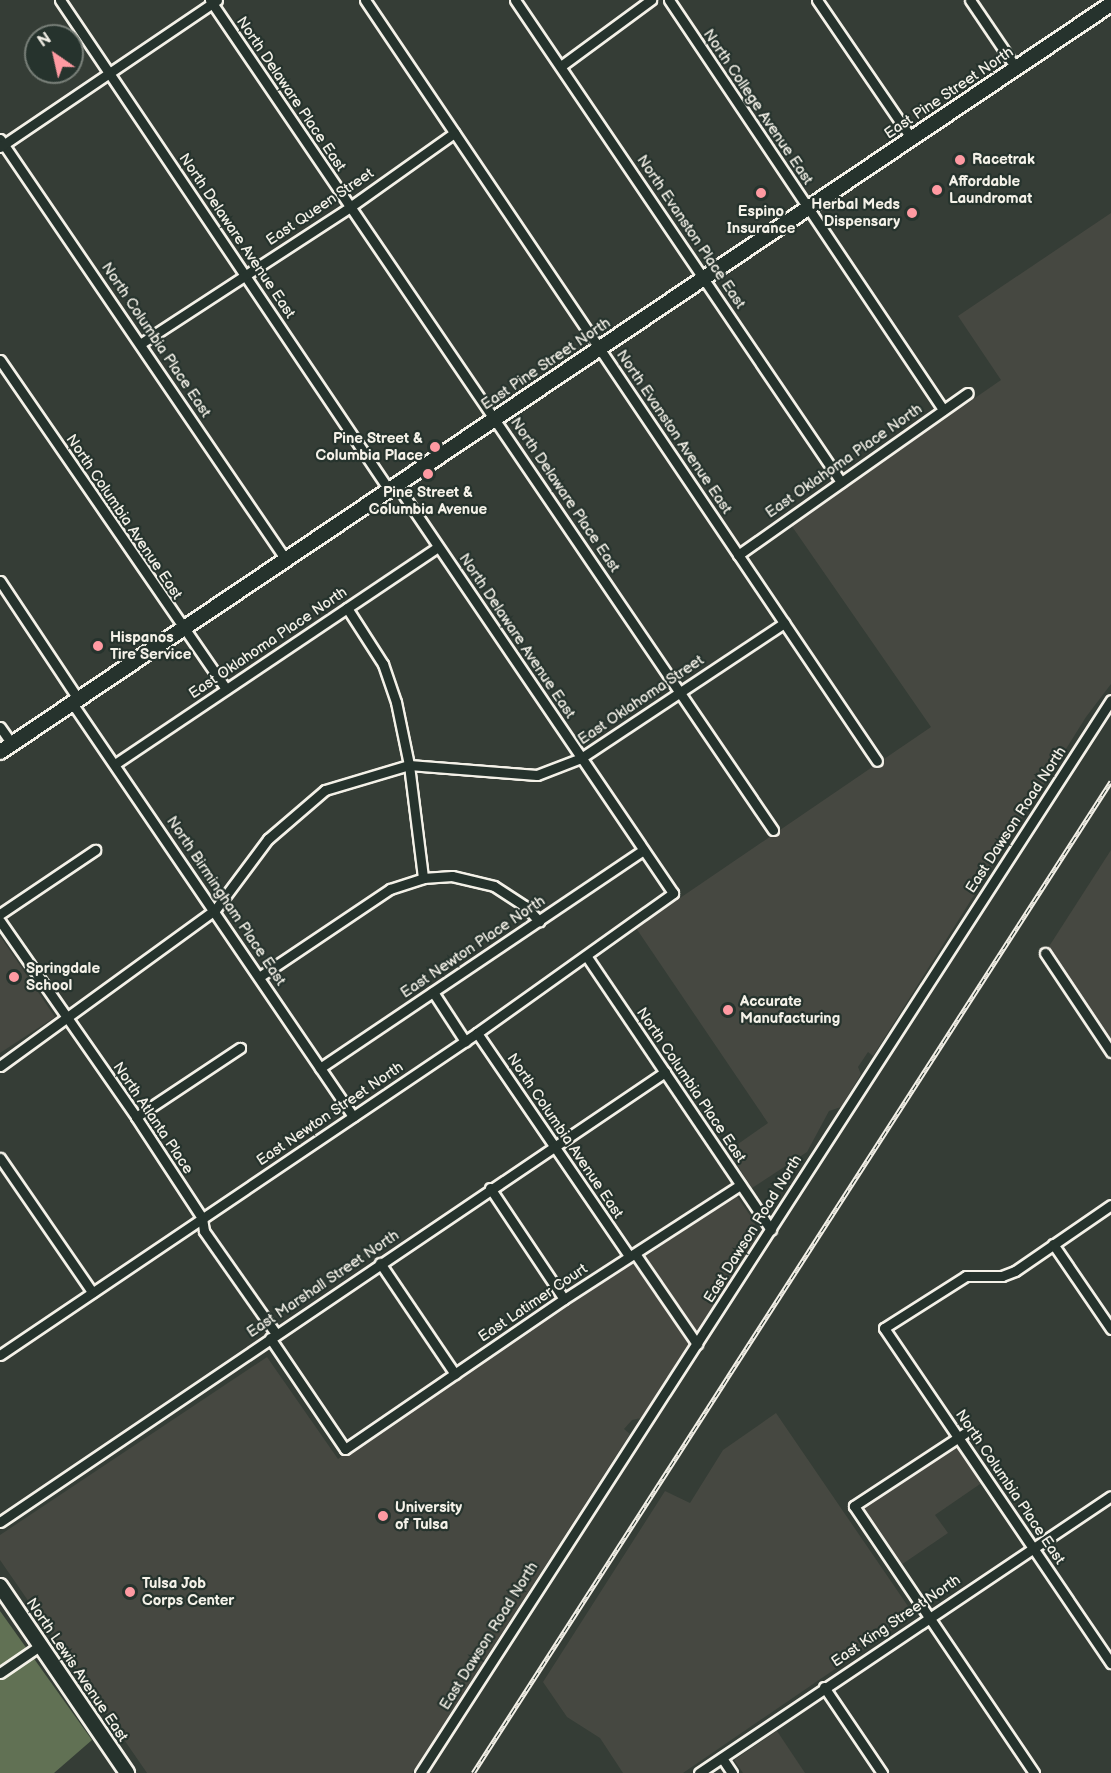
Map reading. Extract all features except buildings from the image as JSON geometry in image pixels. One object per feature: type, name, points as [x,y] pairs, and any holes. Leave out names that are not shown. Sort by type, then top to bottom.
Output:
[{"type":"main road","name":"East Pine Street North","points":[[6,748],[1111,4]]},
{"type":"main road","name":"North Lewis Avenue East","points":[[0,1586],[127,1773]]},
{"type":"street","name":"North Delaware Avenue East","points":[[60,0],[245,274],[393,487],[438,547],[673,893]]},
{"type":"street","name":"North Evanston Avenue East","points":[[365,0],[877,761]]},
{"type":"street","name":"North Evanston Place East","points":[[515,0],[841,482]]},
{"type":"street","points":[[561,66],[651,0]]},
{"type":"street","name":"North College Avenue East","points":[[669,0],[943,410]]},
{"type":"street","points":[[817,0],[911,138]]},
{"type":"street","points":[[970,0],[1016,68]]},
{"type":"street","points":[[1,143],[110,74],[213,1]]},
{"type":"street","name":"North Delaware Place East","points":[[213,1],[350,207],[774,830]]},
{"type":"street","name":"East Queen Street","points":[[140,344],[350,207],[454,133]]},
{"type":"street","name":"North Columbia Place East","points":[[1,143],[286,560]]},
{"type":"street","name":"North Columbia Avenue East","points":[[0,360],[226,689]]},
{"type":"street","name":"East Oklahoma Place North","points":[[738,555],[968,393]]},
{"type":"street","name":"East Oklahoma Place North","points":[[115,764],[438,547]]},
{"type":"street","name":"North Birmingham Place East","points":[[0,581],[115,764],[353,1116]]},
{"type":"street","points":[[347,608],[390,680],[409,765],[423,878]]},
{"type":"street","name":"East Oklahoma Street","points":[[0,1066],[68,1020],[215,910],[268,839],[325,790],[409,765],[537,775],[581,758],[784,623]]},
{"type":"street","name":"East Dawson Road North","points":[[420,1773],[1111,700]]},
{"type":"street","points":[[0,727],[6,748]]},
{"type":"street","points":[[0,914],[95,850]]},
{"type":"street","name":"East Newton Place North","points":[[320,1068],[643,850]]},
{"type":"street","points":[[259,977],[390,889],[423,878],[452,876],[494,885],[525,906],[538,921]]},
{"type":"street","name":"East Newton Street North","points":[[0,1355],[477,1033],[587,957],[673,893]]},
{"type":"street","name":"North Atlanta Place","points":[[0,921],[136,1117],[202,1218],[204,1230],[345,1449]]},
{"type":"street","points":[[1045,953],[1111,1052]]},
{"type":"street","name":"North Columbia Place East","points":[[587,957],[771,1230]]},
{"type":"street","points":[[433,992],[465,1041]]},
{"type":"street","name":"North Columbia Avenue East","points":[[477,1033],[554,1146],[697,1344]]},
{"type":"street","points":[[136,1117],[240,1048]]},
{"type":"street","name":"East Marshall Street North","points":[[0,1522],[664,1072]]},
{"type":"street","points":[[0,1158],[92,1292]]},
{"type":"street","name":"East Latimer Court","points":[[345,1449],[564,1299],[740,1185]]},
{"type":"street","points":[[490,1188],[564,1299]]},
{"type":"street","points":[[1111,1205],[1053,1244],[1111,1329]]},
{"type":"street","name":"North Columbia Place East","points":[[1053,1244],[1002,1276],[966,1276],[884,1328],[962,1435],[1033,1548],[1110,1659]]},
{"type":"street","points":[[380,1263],[455,1374]]},
{"type":"street","points":[[962,1435],[854,1506],[1034,1773]]},
{"type":"street","name":"East King Street North","points":[[699,1773],[1111,1496]]},
{"type":"street","points":[[0,1673],[41,1645]]},
{"type":"street","points":[[824,1688],[882,1773]]},
{"type":"street","points":[[722,1758],[732,1773]]},
{"type":"shaded area","points":[[1111,213],[1111,684],[1086,717],[873,1056],[868,1052],[858,1067],[861,1074],[841,1107],[829,1111],[807,1152],[752,1188],[728,1151],[768,1123],[636,928],[931,727],[791,525],[1001,380],[958,316]]},
{"type":"shaded area","points":[[1111,850],[1111,1040],[1048,948]]},
{"type":"shaded area","name":"Springdale School","points":[[0,936],[55,1017],[0,1053]]},
{"type":"shaded area","points":[[736,1195],[754,1221],[758,1236],[641,1418],[632,1420],[624,1429],[630,1434],[412,1773],[147,1773],[0,1560],[0,1535],[267,1357],[338,1459],[630,1261],[649,1254]]},
{"type":"shaded area","points":[[776,1413],[914,1615],[683,1773],[623,1773],[600,1738],[567,1717],[543,1682],[665,1491],[690,1503],[723,1450]]},
{"type":"shaded area","points":[[957,1445],[983,1482],[935,1515],[948,1533],[898,1567],[862,1511],[869,1500]]},
{"type":"shaded area","points":[[777,1731],[805,1773],[743,1773],[734,1760]]},
{"type":"green space","points":[[0,1611],[92,1740],[54,1773],[0,1773]]},
{"type":"railway","points":[[473,1773],[1111,781]]},
{"type":"place","name":"Racetrak","points":[[960,160]]},
{"type":"place","name":"Affordable Laundromat","points":[[937,190]]},
{"type":"place","name":"Espino Insurance","points":[[761,193]]},
{"type":"place","name":"Herbal Meds Dispensary","points":[[912,213]]},
{"type":"place","name":"Pine Street & Columbia Place","points":[[435,447]]},
{"type":"place","name":"Pine Street & Columbia Avenue","points":[[428,474]]},
{"type":"place","name":"Hispanos Tire Service","points":[[98,646]]},
{"type":"place","name":"Springdale School","points":[[14,977]]},
{"type":"place","name":"Accurate Manufacturing","points":[[728,1010]]},
{"type":"place","name":"University of Tulsa","points":[[383,1516]]},
{"type":"place","name":"Tulsa Job Corps Center","points":[[130,1592]]}]
